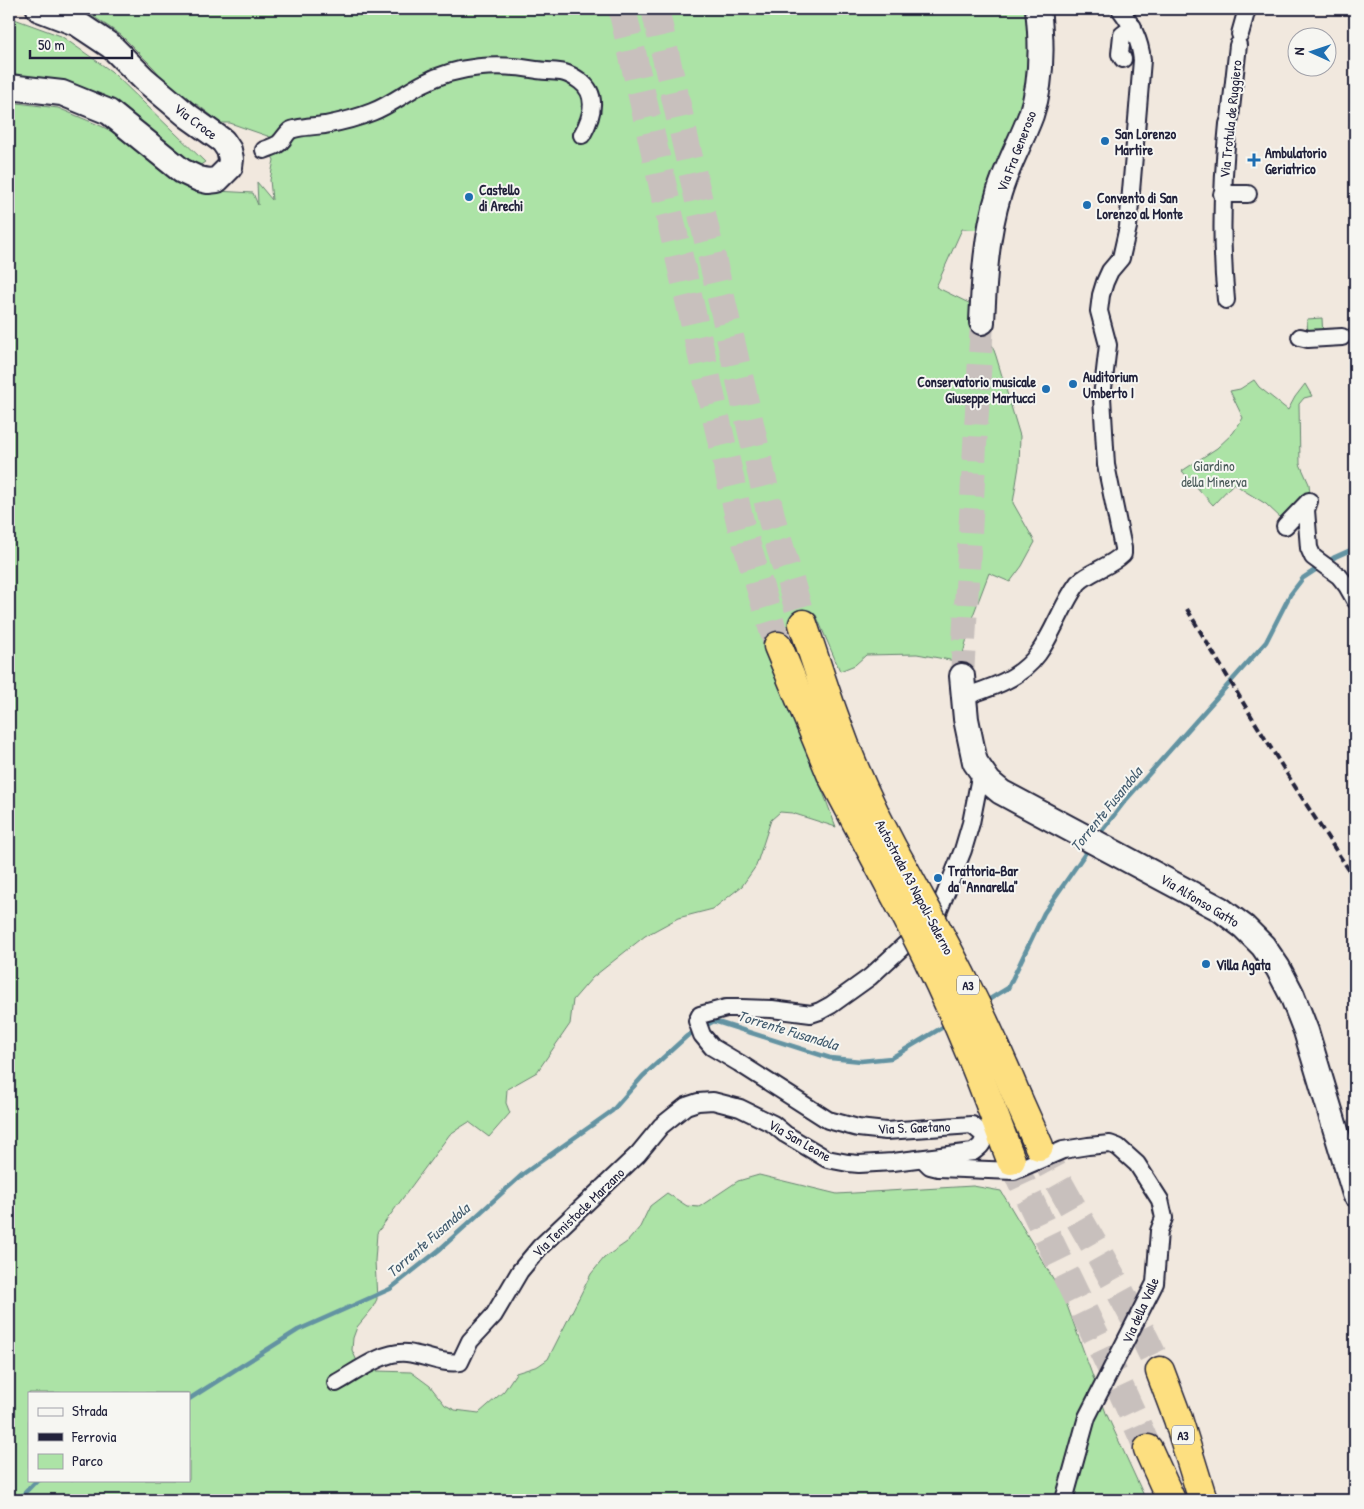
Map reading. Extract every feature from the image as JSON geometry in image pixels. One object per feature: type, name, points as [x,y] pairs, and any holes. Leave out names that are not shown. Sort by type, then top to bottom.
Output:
[{"type":"highway","name":"Autostrada A3 Napoli-Salerno","points":[[803,624],[818,668],[842,770]]},
{"type":"highway","name":"Autostrada A3 Napoli-Salerno","points":[[778,646],[792,681],[842,770],[894,852],[899,881],[970,1053],[1011,1160]]},
{"type":"highway","name":"Autostrada A3 Napoli-Salerno","points":[[899,881],[974,997],[1039,1146]]},
{"type":"highway","name":"A3","points":[[1160,1371],[1178,1419],[1203,1500]]},
{"type":"highway","points":[[1148,1448],[1171,1500]]},
{"type":"main road","name":"Via Croce","points":[[9,86],[62,93],[109,112],[182,171],[199,179],[217,180],[230,167],[229,150],[223,141],[188,116],[144,80],[111,46],[78,24],[39,9]]},
{"type":"main road","name":"Via Fra Generoso","points":[[982,322],[984,263],[998,194],[1008,166],[1031,115],[1037,93],[1040,52],[1038,9]]},
{"type":"main road","points":[[962,687],[972,752],[981,772]]},
{"type":"main road","name":"Via Alfonso Gatto","points":[[981,772],[1001,792],[1220,908],[1244,926],[1262,946],[1278,968],[1304,1023],[1355,1194]]},
{"type":"street","points":[[962,687],[995,687],[1011,678],[1031,662],[1043,646],[1078,583],[1123,554],[1106,465],[1102,397],[1108,345],[1099,311],[1103,288],[1110,271],[1121,258],[1128,227],[1142,60],[1138,37],[1120,9]]},
{"type":"street","name":"Via Trotula de Ruggiero","points":[[1226,300],[1222,264],[1222,194],[1227,133],[1239,40],[1247,9]]},
{"type":"street","points":[[1123,59],[1120,54],[1122,35],[1133,27]]},
{"type":"street","points":[[264,150],[278,144],[291,130],[333,123],[375,111],[437,77],[471,68],[496,66],[563,71],[586,85],[593,102],[593,112],[582,135]]},
{"type":"street","points":[[1222,194],[1248,194]]},
{"type":"street","points":[[1300,337],[1308,339],[1342,337]]},
{"type":"street","points":[[1285,526],[1309,501],[1306,510],[1308,542],[1313,557],[1336,574],[1347,586],[1355,600]]},
{"type":"street","name":"Via S. Gaetano","points":[[924,1160],[973,1152],[984,1143],[984,1135],[972,1126],[967,1125],[886,1131],[858,1128],[833,1122],[817,1114],[739,1062],[712,1047],[702,1032],[700,1015],[726,1008],[772,1009],[811,1014],[820,1012],[870,977],[937,916],[963,850],[971,823],[981,772]]},
{"type":"street","name":"Via San Leone","points":[[680,1109],[705,1101],[719,1102],[740,1108],[773,1124],[785,1134],[827,1159],[859,1164],[924,1160]]},
{"type":"street","name":"Via Temistocle Marzano","points":[[336,1383],[382,1357],[395,1352],[421,1355],[444,1362],[460,1362],[470,1341],[494,1315],[520,1271],[540,1247],[638,1154],[661,1126],[680,1109]]},
{"type":"street","name":"Via della Valle","points":[[924,1160],[930,1166],[938,1168],[1011,1171],[1063,1150],[1110,1144],[1118,1147],[1137,1164],[1160,1200],[1164,1218],[1159,1231],[1155,1283],[1087,1417],[1064,1500]]},
{"type":"green space","points":[[82,9],[1030,9],[1030,73],[1016,132],[987,230],[962,229],[936,287],[979,308],[996,356],[1020,436],[1019,466],[1013,503],[1035,542],[1022,566],[1010,582],[989,573],[972,618],[961,662],[917,654],[866,655],[855,665],[840,671],[816,615],[764,634],[836,827],[792,813],[780,812],[771,820],[756,866],[742,886],[713,909],[678,918],[645,936],[592,978],[573,1000],[570,1024],[537,1072],[507,1089],[506,1103],[510,1113],[489,1137],[469,1122],[450,1134],[377,1233],[375,1261],[377,1299],[372,1309],[357,1327],[353,1338],[352,1350],[357,1361],[366,1368],[377,1371],[411,1372],[430,1386],[445,1405],[455,1410],[479,1413],[504,1391],[516,1373],[538,1366],[548,1359],[591,1274],[604,1258],[627,1242],[640,1227],[650,1206],[667,1193],[687,1206],[699,1207],[738,1181],[759,1175],[837,1194],[973,1186],[1001,1191],[1064,1297],[1106,1413],[1146,1500],[9,1500],[9,102],[58,108],[139,145],[217,191],[253,193],[258,205],[257,182],[272,200],[270,180],[274,160],[271,154],[276,139],[230,123],[221,123],[198,105],[177,96],[154,68],[121,35]]},
{"type":"green space","points":[[9,17],[61,36],[111,71],[205,162],[196,168],[112,104],[48,79],[9,76]]},
{"type":"green space","points":[[1322,318],[1323,338],[1308,339],[1307,319]]},
{"type":"green space","name":"Giardino della Minerva","points":[[1254,380],[1259,387],[1288,410],[1305,384],[1312,396],[1304,398],[1299,404],[1300,464],[1309,484],[1310,494],[1283,520],[1266,504],[1234,483],[1213,505],[1182,471],[1217,448],[1233,433],[1243,418],[1230,391],[1240,389]]},
{"type":"waterway","name":"Torrente Fusandola","points":[[1098,836],[1125,801],[1266,642],[1290,595],[1303,578],[1335,557],[1355,548]]},
{"type":"waterway","name":"Torrente Fusandola","points":[[985,1002],[1008,988],[1044,913],[1089,848]]},
{"type":"waterway","name":"Torrente Fusandola","points":[[703,1027],[714,1021],[830,1058],[861,1061],[891,1058],[948,1024]]},
{"type":"waterway","name":"Torrente Fusandola","points":[[190,1398],[298,1330],[390,1289],[439,1250],[523,1174],[612,1111],[643,1076],[687,1036],[696,1031]]},
{"type":"waterway","name":"Torrente Fusandola","points":[[18,1500],[35,1482]]},
{"type":"tunnel","points":[[622,9],[741,526],[778,646]]},
{"type":"tunnel","points":[[655,9],[772,520],[803,624]]},
{"type":"tunnel","points":[[962,676],[982,322]]},
{"type":"tunnel","points":[[1342,337],[1355,337]]},
{"type":"tunnel","points":[[1039,1146],[1117,1285],[1160,1371]]},
{"type":"tunnel","points":[[1011,1160],[1148,1449]]},
{"type":"railway","points":[[1187,609],[1269,745],[1355,879]]},
{"type":"place","name":"San Lorenzo Martire","points":[[1105,141]]},
{"type":"place","name":"Ambulatorio Geriatrico","points":[[1254,160]]},
{"type":"place","name":"Castello di Arechi","points":[[469,197]]},
{"type":"place","name":"Convento di San Lorenzo al Monte","points":[[1087,205]]},
{"type":"place","name":"Auditorium Umberto I","points":[[1073,384]]},
{"type":"place","name":"Conservatorio musicale Giuseppe Martucci","points":[[1046,389]]},
{"type":"place","name":"Trattoria-Bar da \"Annarella\"","points":[[938,878]]},
{"type":"place","name":"Villa Agata","points":[[1206,964]]}]
